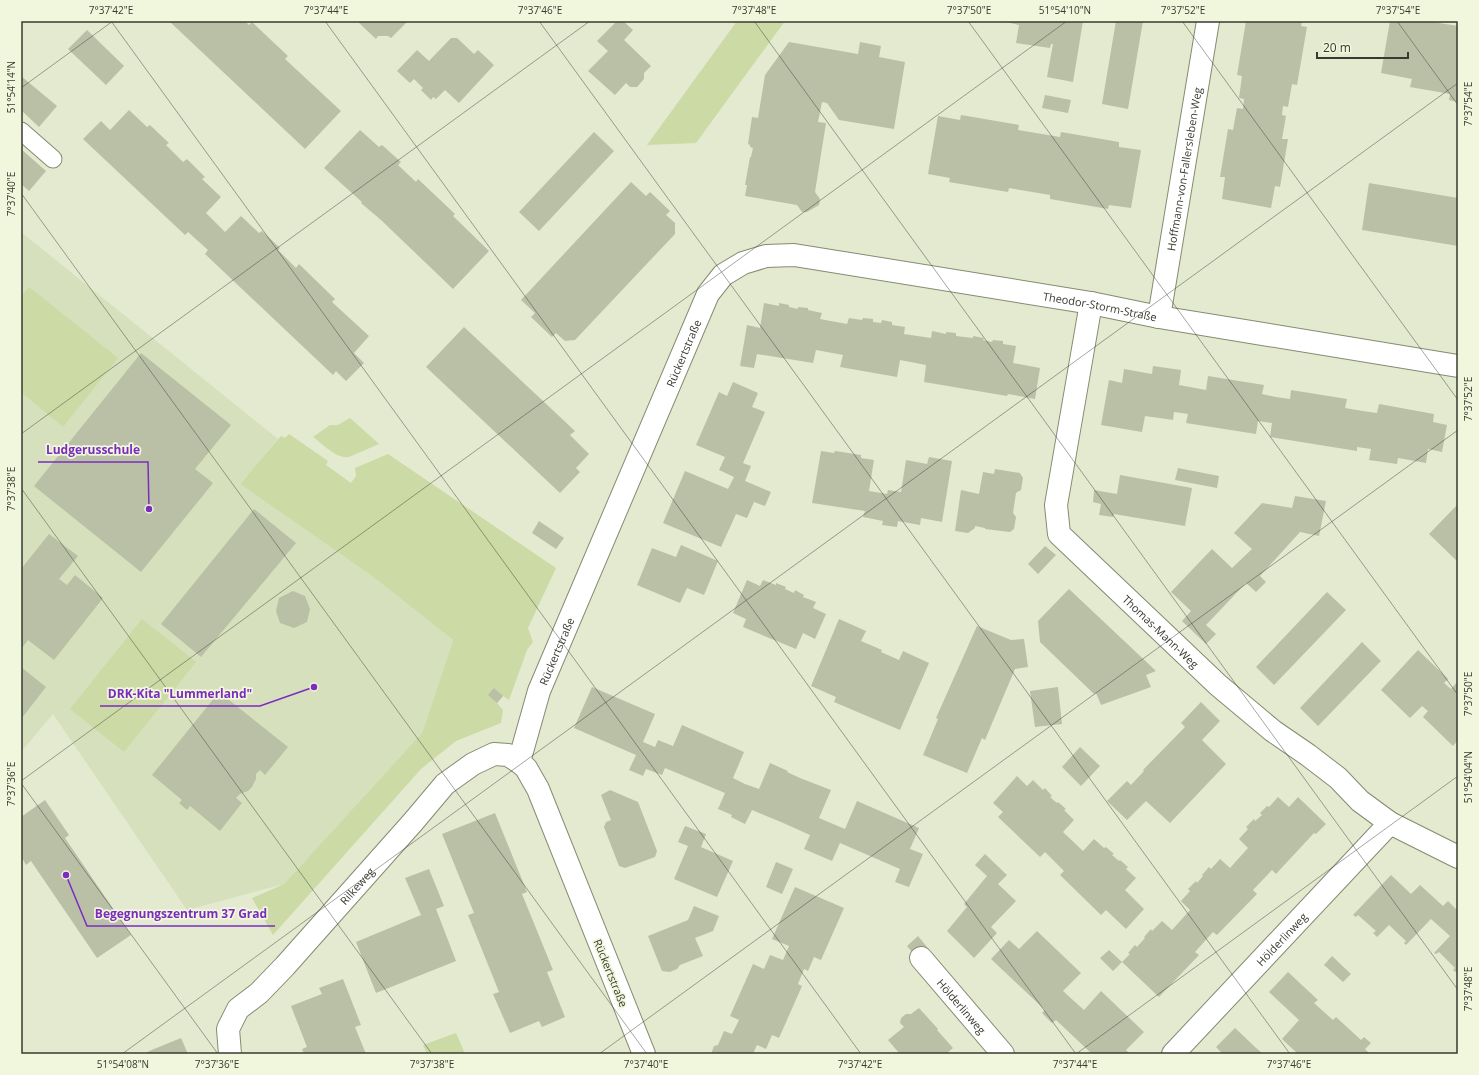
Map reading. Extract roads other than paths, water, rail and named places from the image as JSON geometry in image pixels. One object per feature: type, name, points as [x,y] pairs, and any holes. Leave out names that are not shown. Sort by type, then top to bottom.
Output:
[{"type":"street","name":"Hoffmann-von-Fallersleben-Weg","points":[[1159,317],[1208,21]]},
{"type":"street","name":"Theodor-Storm-Straße","points":[[742,263],[766,256],[794,255],[1091,303],[1159,317],[1458,366]]},
{"type":"street","name":"Rückertstraße","points":[[644,1054],[538,789],[526,768],[518,762],[539,691],[708,294],[723,275],[742,263]]},
{"type":"street","name":"Thomas-Mann-Weg","points":[[1091,303],[1056,504],[1059,534],[1218,685],[1273,731],[1338,778],[1360,801],[1390,823],[1458,857]]},
{"type":"street","name":"Rilkeweg","points":[[230,1054],[228,1029],[238,1009],[259,993],[284,966],[413,822],[445,784],[473,764],[494,754],[508,755],[518,762]]},
{"type":"street","name":"Hölderlinweg","points":[[1173,1054],[1390,823]]},
{"type":"street","name":"Hölderlinweg","points":[[921,958],[1003,1054]]},
{"type":"lane","points":[[21,131],[53,159]]},
{"type":"place","name":"Ludgerusschule","points":[[149,509]]},
{"type":"place","name":"DRK-Kita \"Lummerland\"","points":[[314,687]]},
{"type":"place","name":"Begegnungszentrum 37 Grad","points":[[66,875]]}]
